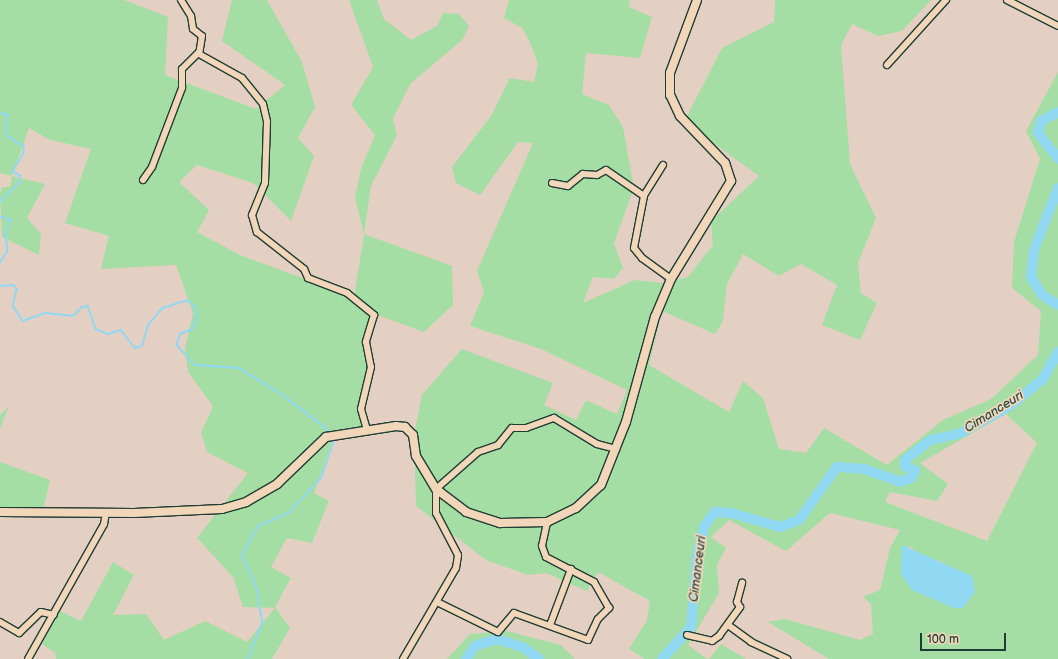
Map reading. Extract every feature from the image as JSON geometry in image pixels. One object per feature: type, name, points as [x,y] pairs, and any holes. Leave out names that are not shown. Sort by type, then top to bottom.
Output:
[{"type":"street","points":[[143,180],[152,167],[182,88],[182,69],[199,52],[202,36],[193,29],[192,16],[181,0]]},
{"type":"street","points":[[0,512],[106,514],[222,509],[246,502],[277,484],[330,435],[396,426],[409,430],[416,456],[436,489],[466,512],[500,523],[547,522],[576,508],[601,485],[616,449],[655,317],[672,278],[731,181],[725,163],[680,116],[670,95],[670,74],[697,0]]},
{"type":"street","points":[[887,65],[946,0]]},
{"type":"street","points":[[1007,0],[1058,26]]},
{"type":"street","points":[[199,52],[201,57],[242,78],[263,104],[267,122],[264,183],[252,215],[257,232],[304,269],[308,278],[347,293],[374,315],[366,342],[371,367],[361,409],[367,430]]},
{"type":"street","points":[[663,165],[644,196],[634,248],[642,258],[672,278]]},
{"type":"street","points":[[552,183],[568,186],[583,174],[597,175],[606,170],[644,196]]},
{"type":"street","points":[[403,659],[456,568],[458,555],[436,513],[436,489],[478,452],[498,445],[512,428],[526,428],[554,418],[597,444],[616,449]]},
{"type":"street","points":[[28,659],[104,524],[106,514]]},
{"type":"street","points":[[437,602],[498,632],[514,613],[588,640],[598,619],[609,608],[594,582],[546,557],[542,546],[547,522]]},
{"type":"street","points":[[550,625],[571,569]]},
{"type":"street","points":[[687,635],[712,641],[728,625],[740,607],[737,602],[742,584]]},
{"type":"street","points":[[0,622],[19,633],[42,612],[54,615]]},
{"type":"street","points":[[728,625],[752,642],[787,659]]},
{"type":"green space","points":[[0,0],[124,0],[168,17],[165,75],[256,109],[285,85],[222,41],[232,0],[267,0],[302,62],[315,107],[298,138],[314,156],[291,221],[253,183],[197,165],[179,182],[209,210],[197,232],[240,255],[354,297],[364,235],[355,197],[361,169],[375,135],[351,105],[373,67],[349,0],[377,0],[384,19],[411,40],[437,26],[443,13],[459,14],[469,26],[463,39],[410,84],[393,119],[397,135],[371,186],[364,234],[452,266],[453,305],[424,332],[378,315],[365,343],[372,371],[363,413],[369,430],[335,434],[314,493],[329,501],[312,543],[287,538],[271,567],[291,578],[275,607],[290,628],[272,659],[56,659],[55,653],[42,644],[60,611],[81,621],[113,562],[134,575],[113,615],[146,614],[164,640],[205,621],[247,642],[275,608],[243,607],[233,577],[197,538],[248,473],[207,452],[201,433],[213,406],[188,372],[185,348],[193,313],[176,265],[101,269],[109,236],[65,223],[91,149],[50,140],[29,128],[12,176],[0,173]]},
{"type":"green space","points":[[509,0],[630,0],[629,7],[652,17],[640,58],[586,53],[582,94],[609,105],[623,127],[634,188],[614,243],[623,268],[614,279],[593,277],[583,303],[635,280],[663,283],[688,277],[713,245],[711,221],[759,176],[684,122],[722,48],[774,22],[775,0],[931,0],[902,31],[878,36],[852,24],[841,45],[850,164],[876,218],[858,263],[861,293],[877,303],[860,340],[822,325],[837,285],[801,264],[779,276],[743,254],[727,284],[723,321],[715,334],[662,311],[649,365],[729,412],[743,381],[763,398],[779,449],[806,453],[824,428],[887,465],[943,420],[991,399],[1038,355],[1041,311],[1012,288],[1014,242],[1040,159],[1026,131],[1058,72],[1058,659],[829,659],[768,622],[785,619],[860,640],[873,634],[871,604],[863,597],[880,590],[890,548],[900,530],[830,513],[786,551],[729,520],[711,537],[726,548],[717,565],[719,593],[688,645],[707,659],[645,659],[629,649],[647,620],[650,601],[598,572],[587,591],[546,573],[528,575],[486,560],[416,506],[414,435],[422,395],[462,349],[553,383],[544,405],[576,420],[586,400],[617,414],[627,390],[541,349],[470,326],[484,292],[477,271],[533,143],[518,142],[480,195],[456,183],[452,167],[491,116],[510,78],[534,82],[538,64],[529,40],[522,28],[504,18]],"holes":[[[1006,414],[1037,443],[987,541],[885,502],[890,492],[937,501],[948,484],[920,463]],[[909,546],[924,557],[944,562],[901,574]]]},
{"type":"green space","points":[[12,176],[45,184],[27,218],[41,234],[39,255],[2,237],[0,193],[2,187],[10,187]]},
{"type":"green space","points":[[9,406],[0,429],[0,415]]},
{"type":"green space","points":[[0,462],[50,480],[43,511],[0,512]]},
{"type":"green space","points":[[507,631],[561,645],[575,659],[447,659],[470,634]]},
{"type":"green space","points":[[721,644],[746,659],[709,659]]},
{"type":"water","points":[[902,545],[972,576],[975,592],[963,608],[954,608],[912,590],[901,574]]},
{"type":"waterway","name":"Cimanceuri","points":[[1058,112],[1041,121],[1038,133],[1058,159]]},
{"type":"waterway","points":[[0,113],[8,115],[6,131],[9,137],[24,146],[24,153],[13,172],[20,175],[20,183],[0,202]]},
{"type":"waterway","name":"Cimanceuri","points":[[1058,188],[1034,250],[1031,277],[1042,295],[1058,305]]},
{"type":"waterway","points":[[0,216],[11,220],[6,233],[8,251],[0,264]]},
{"type":"waterway","points":[[0,286],[14,285],[17,289],[13,306],[23,321],[45,313],[73,316],[82,307],[88,306],[96,329],[108,334],[121,330],[135,348],[142,346],[148,325],[163,308],[187,300],[196,307],[197,321],[192,330],[181,334],[177,345],[195,365],[239,368],[283,395],[326,428],[329,433]]},
{"type":"waterway","name":"Cimanceuri","points":[[662,659],[691,627],[697,556],[704,527],[715,512],[731,513],[780,527],[799,520],[837,467],[864,469],[901,482],[912,477],[915,471],[905,466],[905,460],[931,440],[961,433],[1011,405],[1043,379],[1058,352]]},
{"type":"waterway","points":[[248,659],[262,622],[257,590],[242,555],[258,526],[289,513],[321,478],[333,443],[331,439]]},
{"type":"waterway","name":"Cimanceuri","points":[[466,659],[475,646],[497,639],[524,648],[539,659]]}]
